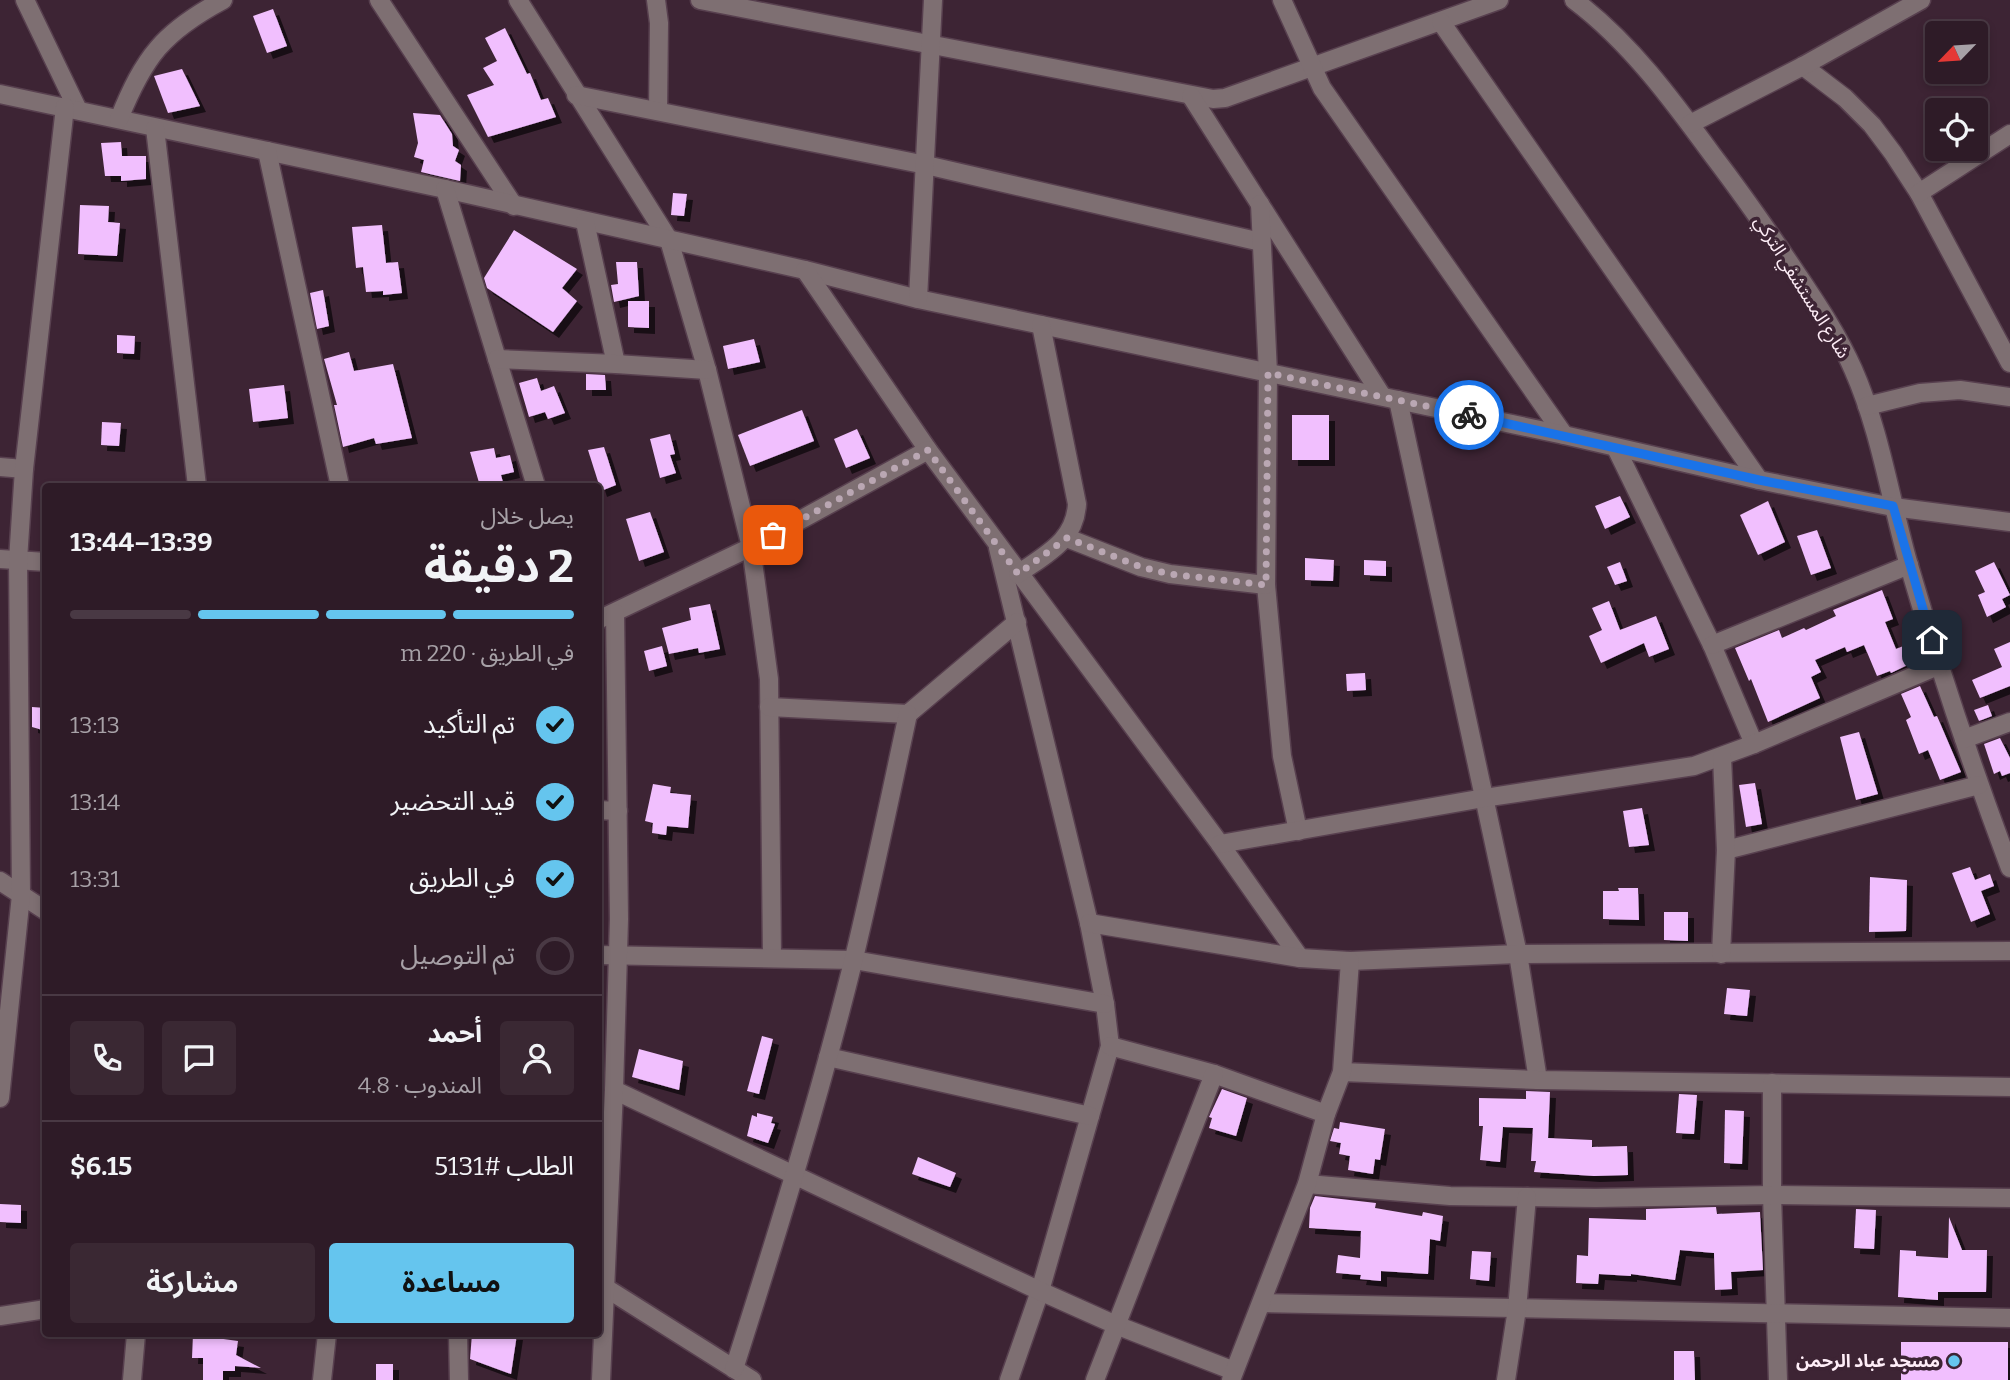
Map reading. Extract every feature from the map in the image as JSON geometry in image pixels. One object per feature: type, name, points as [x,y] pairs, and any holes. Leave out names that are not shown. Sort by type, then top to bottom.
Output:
[{"type":"street","points":[[0,1098],[21,895],[9,560],[24,469],[71,108],[25,0]]},
{"type":"street","points":[[184,0],[190,18]]},
{"type":"street","points":[[119,119],[146,61],[164,40],[190,18],[223,0]]},
{"type":"street","points":[[379,0],[514,206]]},
{"type":"street","points":[[519,0],[669,240],[707,370],[751,547],[769,679],[772,957]]},
{"type":"street","points":[[656,0],[659,23],[658,111]]},
{"type":"street","points":[[700,0],[722,2],[932,46],[1213,99],[1225,98],[1312,68],[1500,0]]},
{"type":"street","points":[[918,299],[933,0]]},
{"type":"street","points":[[1282,0],[1312,68],[1330,99],[1564,435]]},
{"type":"street","name":"شارع المستشفي التركي","points":[[1574,0],[1614,33],[1690,124],[1759,218],[1822,312],[1852,367],[1867,405],[1909,565],[1940,665],[1979,785],[2010,868]]},
{"type":"street","points":[[1690,124],[1803,66],[1920,0]]},
{"type":"street","points":[[1441,22],[1759,480]]},
{"type":"street","points":[[1803,66],[1845,98],[1872,125],[1919,193],[2010,363]]},
{"type":"street","points":[[0,94],[805,270],[918,299],[1564,435],[1759,480],[1893,506],[2010,522]]},
{"type":"street","points":[[576,95],[926,165],[1261,242]]},
{"type":"street","points":[[1191,96],[1390,398],[1518,954],[1538,1080]]},
{"type":"street","points":[[155,128],[197,483]]},
{"type":"street","points":[[1919,193],[2010,134]]},
{"type":"street","points":[[267,151],[339,483]]},
{"type":"street","points":[[445,190],[535,483]]},
{"type":"street","points":[[1260,204],[1268,373],[1266,585],[1282,756],[1297,831]]},
{"type":"street","points":[[585,222],[616,363]]},
{"type":"street","points":[[805,270],[998,548],[1220,844],[1300,958]]},
{"type":"street","points":[[1018,574],[1067,538],[1076,518],[1077,504],[1041,325]]},
{"type":"street","points":[[497,359],[616,363],[707,370]]},
{"type":"street","points":[[1867,405],[1920,393],[1960,390],[2010,397]]},
{"type":"street","points":[[1616,448],[1712,645],[1754,744]]},
{"type":"street","points":[[602,618],[751,547],[928,450]]},
{"type":"street","points":[[0,467],[24,469]]},
{"type":"street","points":[[1067,538],[1170,574],[1266,585]]},
{"type":"street","points":[[998,548],[1089,923],[1105,1004],[1110,1046],[1040,1291],[1009,1380]]},
{"type":"street","points":[[9,560],[42,562]]},
{"type":"street","points":[[1712,645],[1909,565]]},
{"type":"street","points":[[602,1333],[614,1090],[617,956],[615,613]]},
{"type":"street","points":[[734,1368],[795,1175],[828,1057],[853,960],[908,714],[1017,622]]},
{"type":"street","points":[[1220,844],[1484,798],[1694,766],[1754,744],[1940,665]]},
{"type":"street","points":[[769,707],[908,714]]},
{"type":"street","points":[[1964,739],[2010,722]]},
{"type":"street","points":[[1721,954],[1726,850],[1722,757]]},
{"type":"street","points":[[1726,850],[1979,785]]},
{"type":"street","points":[[602,810],[618,811]]},
{"type":"street","points":[[0,881],[42,908]]},
{"type":"street","points":[[1089,923],[1300,958],[1350,961],[1518,954],[2010,951]]},
{"type":"street","points":[[602,955],[853,960],[1105,1004]]},
{"type":"street","points":[[614,1090],[1040,1291],[1233,1376],[1307,1184],[1326,1114],[1342,1072],[1350,961]]},
{"type":"street","points":[[1110,1046],[1214,1074],[1326,1114]]},
{"type":"street","points":[[828,1057],[1090,1116]]},
{"type":"street","points":[[1342,1072],[1538,1080],[2010,1087]]},
{"type":"street","points":[[1095,1380],[1214,1074]]},
{"type":"street","points":[[1772,1083],[1772,1195],[1778,1380]]},
{"type":"street","points":[[1307,1184],[1407,1194],[1527,1197],[1772,1195],[2010,1198]]},
{"type":"street","points":[[1506,1380],[1517,1309],[1527,1197]]},
{"type":"street","points":[[603,1286],[752,1380]]},
{"type":"street","points":[[1262,1303],[2010,1318]]},
{"type":"street","points":[[0,1316],[42,1310]]},
{"type":"street","points":[[132,1380],[136,1337]]},
{"type":"street","points":[[322,1380],[327,1337]]},
{"type":"street","points":[[458,1337],[458,1380]]},
{"type":"street","points":[[601,1380],[602,1337]]},
{"type":"building","points":[[273,9],[287,46],[267,53],[253,16]]},
{"type":"building","points":[[505,28],[527,74],[530,73],[541,100],[548,98],[556,117],[488,137],[467,95],[494,85],[483,68],[497,61],[485,38]]},
{"type":"building","points":[[182,69],[200,106],[168,113],[154,76]]},
{"type":"building","points":[[413,113],[440,115],[452,134],[453,146],[459,150],[455,161],[461,165],[460,181],[421,172],[424,160],[414,157],[418,143]]},
{"type":"building","points":[[121,142],[122,156],[146,156],[146,179],[121,181],[121,176],[105,176],[101,143]]},
{"type":"building","points":[[673,193],[687,194],[684,216],[671,215]]},
{"type":"building","points":[[80,205],[109,206],[108,222],[120,223],[117,256],[78,254]]},
{"type":"building","points":[[382,225],[386,263],[398,262],[402,293],[383,295],[383,291],[366,292],[363,267],[356,268],[352,227]]},
{"type":"building","points":[[514,230],[577,269],[562,288],[577,301],[553,332],[487,288],[484,278]]},
{"type":"building","points":[[616,262],[637,262],[639,296],[614,302],[611,285],[618,284]]},
{"type":"building","points":[[323,290],[329,326],[317,329],[310,293]]},
{"type":"building","points":[[628,301],[649,301],[649,328],[628,327]]},
{"type":"building","points":[[117,335],[135,336],[134,354],[117,353]]},
{"type":"building","points":[[754,339],[760,362],[728,369],[723,346]]},
{"type":"building","points":[[349,352],[354,371],[393,364],[412,438],[376,444],[374,438],[343,447],[334,405],[337,405],[324,359]]},
{"type":"building","points":[[586,374],[605,375],[606,390],[586,390]]},
{"type":"building","points":[[537,378],[541,391],[554,386],[565,413],[548,419],[545,412],[529,417],[519,383]]},
{"type":"building","points":[[284,385],[288,418],[253,422],[249,389]]},
{"type":"building","points":[[802,410],[814,441],[750,466],[738,435]]},
{"type":"building","points":[[1292,415],[1329,415],[1329,460],[1292,460]]},
{"type":"building","points":[[102,422],[121,423],[119,446],[101,445]]},
{"type":"building","points":[[857,429],[870,458],[846,468],[834,439]]},
{"type":"building","points":[[670,434],[675,454],[670,455],[676,473],[660,478],[650,439]]},
{"type":"building","points":[[604,447],[616,485],[602,491],[602,483],[598,483],[588,450]]},
{"type":"building","points":[[494,448],[496,458],[510,455],[514,472],[501,475],[503,483],[479,483],[470,452]]},
{"type":"building","points":[[1620,496],[1630,517],[1605,529],[1595,506]]},
{"type":"building","points":[[1768,501],[1785,542],[1758,555],[1740,515]]},
{"type":"building","points":[[650,512],[664,552],[639,561],[626,519]]},
{"type":"building","points":[[1817,530],[1831,568],[1811,575],[1797,536]]},
{"type":"building","points":[[1305,558],[1334,560],[1333,581],[1305,580]]},
{"type":"building","points":[[1364,560],[1386,561],[1386,576],[1364,575]]},
{"type":"building","points":[[1620,562],[1627,581],[1615,585],[1607,567]]},
{"type":"building","points":[[1994,562],[2010,595],[2002,599],[2006,607],[1987,617],[1978,595],[1985,592],[1975,571]]},
{"type":"building","points":[[1882,590],[1893,619],[1885,622],[1896,649],[1913,642],[1920,659],[1891,673],[1890,671],[1877,676],[1864,645],[1847,652],[1845,647],[1815,660],[1821,672],[1811,677],[1820,698],[1768,722],[1735,648],[1779,630],[1782,638],[1804,628],[1806,630],[1836,616],[1833,610]]},
{"type":"building","points":[[1609,601],[1620,630],[1656,616],[1669,649],[1649,657],[1644,643],[1601,663],[1589,636],[1602,630],[1592,608]]},
{"type":"building","points":[[710,604],[720,649],[699,653],[698,648],[669,654],[662,628],[691,620],[689,608]]},
{"type":"building","points":[[2010,642],[2010,686],[1980,698],[1972,680],[2002,667],[1994,649]]},
{"type":"building","points":[[662,646],[667,666],[649,671],[644,651]]},
{"type":"building","points":[[1365,673],[1366,690],[1347,691],[1346,674]]},
{"type":"building","points":[[1920,686],[1934,717],[1937,716],[1961,772],[1940,780],[1928,750],[1919,754],[1906,720],[1911,717],[1901,694]]},
{"type":"building","points":[[1988,705],[1992,716],[1979,721],[1974,710]]},
{"type":"building","points":[[32,707],[42,708],[42,730],[32,727]]},
{"type":"building","points":[[1859,732],[1878,794],[1856,800],[1840,737]]},
{"type":"building","points":[[2000,738],[2010,758],[2010,773],[2002,776],[2000,771],[1994,774],[1984,744]]},
{"type":"building","points":[[1755,783],[1762,824],[1746,827],[1739,785]]},
{"type":"building","points":[[653,784],[671,787],[670,793],[691,795],[688,828],[667,826],[666,835],[652,833],[653,823],[645,821]]},
{"type":"building","points":[[1642,808],[1649,845],[1629,847],[1623,811]]},
{"type":"building","points":[[1970,867],[1975,880],[1990,874],[1994,886],[1981,891],[1990,914],[1971,922],[1952,873]]},
{"type":"building","points":[[1870,877],[1907,880],[1906,931],[1869,932]]},
{"type":"building","points":[[1618,888],[1638,888],[1639,920],[1603,919],[1603,891],[1619,891]]},
{"type":"building","points":[[1664,912],[1688,912],[1688,941],[1664,940]]},
{"type":"building","points":[[1727,988],[1750,990],[1747,1016],[1724,1014]]},
{"type":"building","points":[[762,1036],[773,1039],[759,1094],[747,1091]]},
{"type":"building","points":[[639,1049],[683,1061],[679,1090],[632,1077]]},
{"type":"building","points":[[1222,1089],[1247,1098],[1236,1136],[1209,1128],[1212,1118],[1209,1117]]},
{"type":"building","points":[[1526,1091],[1550,1092],[1548,1138],[1592,1140],[1592,1147],[1627,1146],[1628,1175],[1534,1172],[1536,1161],[1531,1161],[1533,1128],[1503,1127],[1500,1162],[1480,1160],[1483,1126],[1479,1126],[1479,1098],[1526,1099]]},
{"type":"building","points":[[1679,1094],[1697,1095],[1694,1134],[1676,1133]]},
{"type":"building","points":[[1725,1110],[1744,1111],[1742,1164],[1724,1163]]},
{"type":"building","points":[[757,1113],[773,1117],[771,1123],[775,1124],[768,1143],[747,1136],[752,1115],[757,1117]]},
{"type":"building","points":[[1340,1122],[1385,1129],[1380,1160],[1375,1159],[1373,1174],[1348,1170],[1350,1156],[1339,1154],[1341,1143],[1330,1141],[1334,1128],[1339,1129]]},
{"type":"building","points":[[918,1157],[956,1173],[950,1187],[912,1174]]},
{"type":"building","points":[[1315,1196],[1376,1203],[1375,1208],[1422,1216],[1423,1212],[1443,1216],[1440,1241],[1430,1239],[1428,1274],[1381,1271],[1381,1281],[1360,1279],[1361,1275],[1336,1273],[1338,1255],[1360,1258],[1361,1231],[1309,1228],[1310,1208]]},
{"type":"building","points":[[0,1204],[21,1205],[21,1223],[0,1222]]},
{"type":"building","points":[[1716,1207],[1717,1214],[1760,1212],[1763,1270],[1731,1272],[1732,1289],[1715,1290],[1714,1253],[1680,1250],[1675,1280],[1631,1274],[1599,1274],[1598,1284],[1576,1283],[1577,1255],[1588,1256],[1589,1218],[1646,1220],[1646,1209]]},
{"type":"building","points":[[1856,1209],[1876,1210],[1874,1249],[1854,1248]]},
{"type":"building","points":[[1949,1217],[1962,1250],[1987,1250],[1986,1292],[1938,1292],[1938,1300],[1898,1297],[1900,1250],[1916,1251],[1916,1256],[1948,1258]]},
{"type":"building","points":[[1472,1251],[1491,1252],[1489,1281],[1470,1279]]},
{"type":"building","points":[[193,1337],[216,1337],[238,1341],[236,1355],[261,1368],[235,1366],[235,1371],[223,1371],[223,1380],[203,1380],[203,1358],[192,1358]]},
{"type":"building","points":[[472,1337],[517,1337],[511,1374],[470,1359]]},
{"type":"building","name":"مسجد عباد الرحمن","points":[[1901,1342],[2008,1342],[2008,1380],[1901,1380]]},
{"type":"building","points":[[1674,1351],[1694,1351],[1695,1380],[1674,1380]]},
{"type":"building","points":[[376,1364],[393,1364],[393,1380],[376,1380]]},
{"type":"way so far","points":[[773,535],[928,450],[1018,574],[1067,538],[1141,567],[1170,574],[1266,585],[1268,373],[1469,415]]},
{"type":"place","name":"مسجد عباد الرحمن","points":[[1954,1361]]},
{"type":"route","points":[[1469,415],[1759,480],[1893,506],[1932,640]]}]
